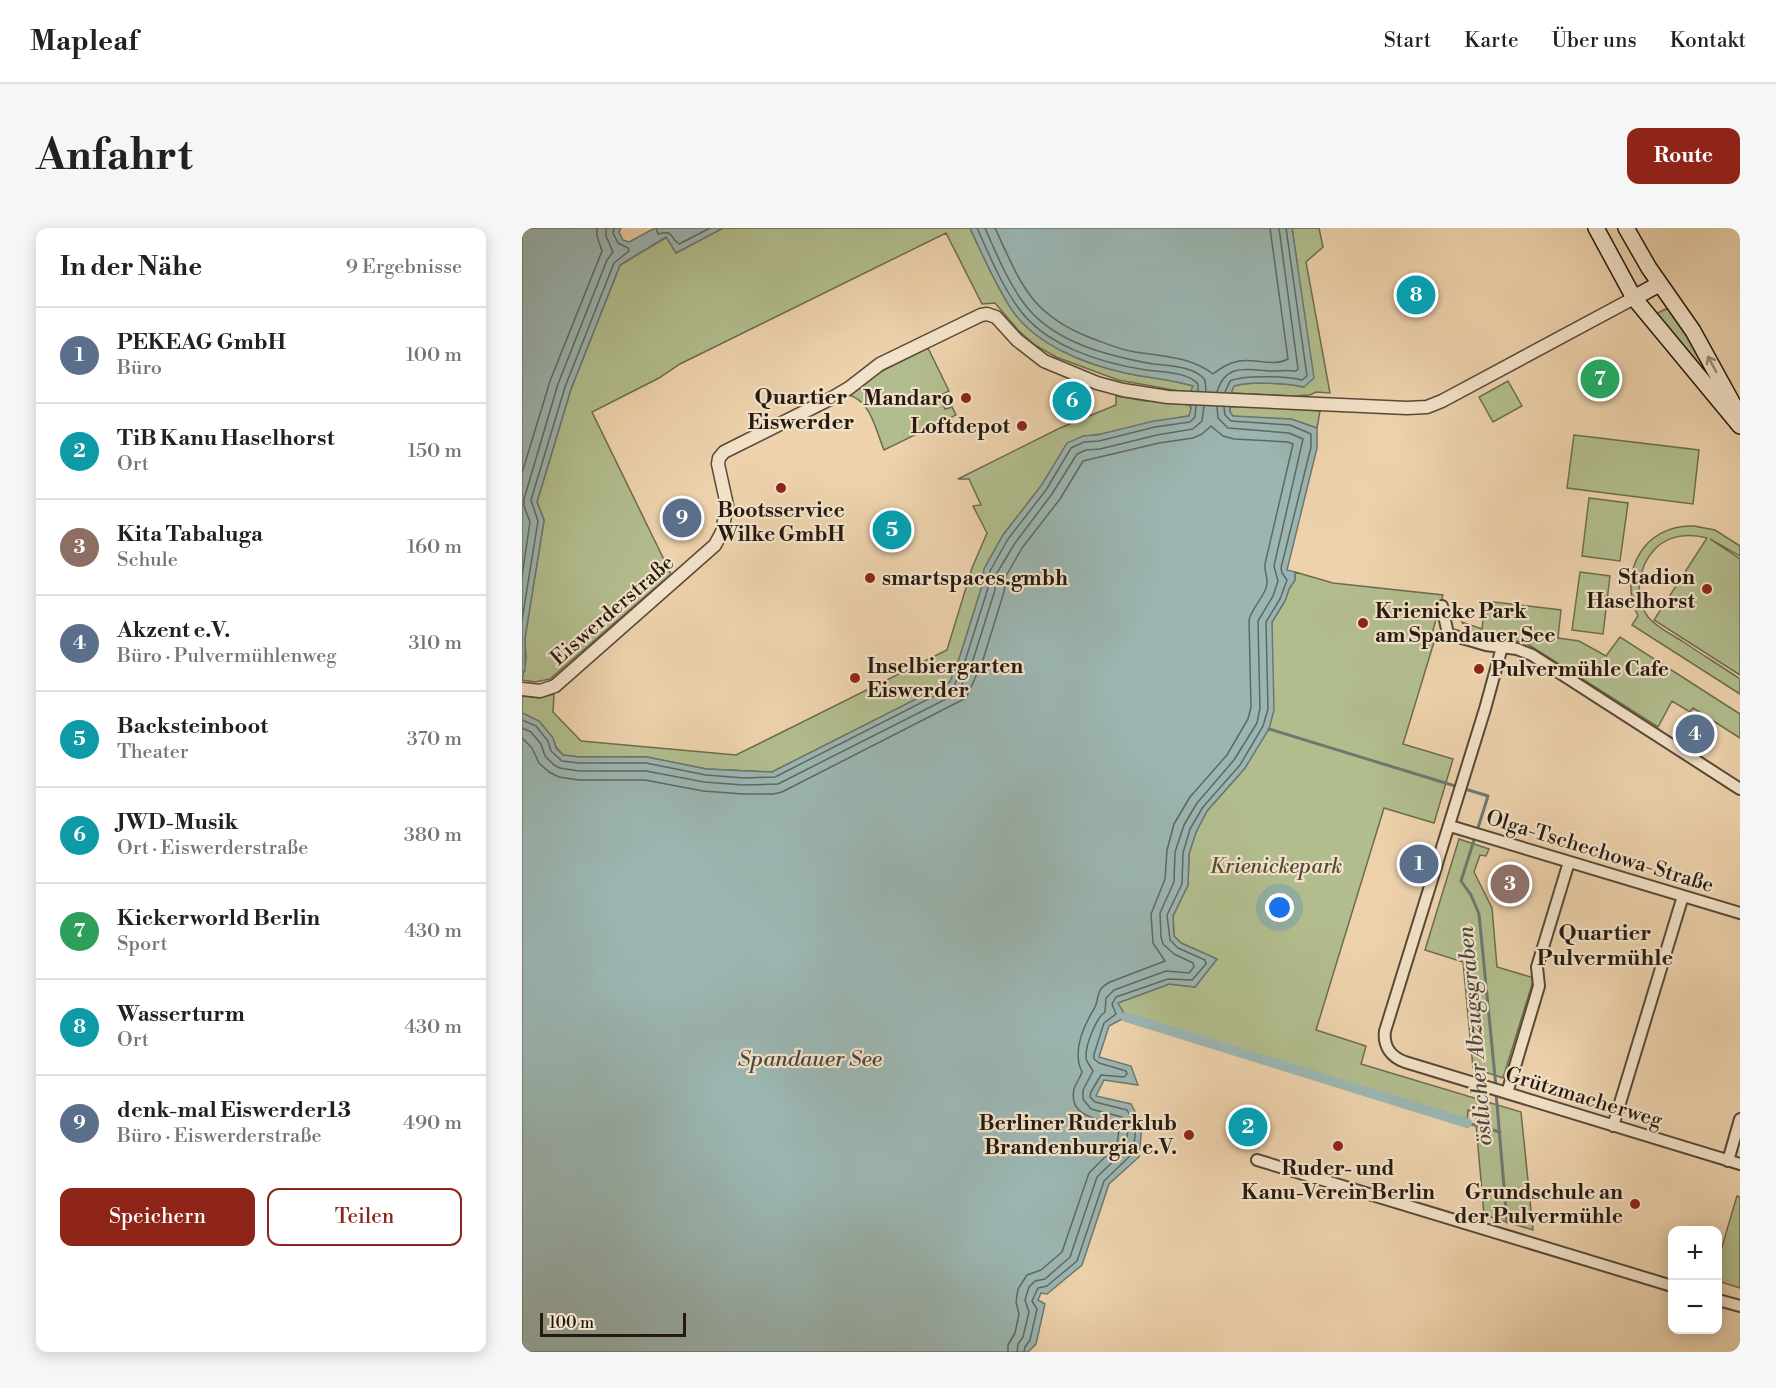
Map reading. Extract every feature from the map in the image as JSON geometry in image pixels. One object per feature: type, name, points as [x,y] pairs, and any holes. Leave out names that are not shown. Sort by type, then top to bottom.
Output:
[{"type":"main road","points":[[1596,228],[1634,298],[1740,426]]},
{"type":"main road","points":[[1609,253],[1629,234],[1659,284],[1693,331],[1740,416]]},
{"type":"main road","points":[[1634,298],[1659,284]]},
{"type":"street","name":"Eiswerderstraße","points":[[522,689],[540,691],[555,686],[715,545],[722,532],[727,505],[718,464],[724,452],[832,398],[880,364],[981,315],[996,316],[1030,351],[1057,368],[1123,390],[1185,398],[1407,408],[1427,406],[1457,393],[1634,298]]},
{"type":"street","points":[[1442,606],[1449,634],[1486,645],[1517,649],[1532,655],[1740,789]]},
{"type":"street","points":[[1450,826],[1502,647]]},
{"type":"street","name":"Olga-Tschechowa-Straße","points":[[1450,826],[1740,913]]},
{"type":"street","name":"Grützmacherweg","points":[[1450,826],[1385,1031],[1384,1037],[1388,1047],[1397,1059],[1740,1164]]},
{"type":"street","points":[[1503,1092],[1539,986],[1538,967],[1569,862]]},
{"type":"street","points":[[1613,1126],[1683,896]]},
{"type":"street","points":[[1728,1161],[1740,1119]]},
{"type":"street","points":[[1257,1160],[1668,1285]]},
{"type":"street","points":[[1722,1300],[1740,1306]]},
{"type":"green space","points":[[723,228],[970,228],[1012,310],[1034,333],[1048,343],[1094,364],[1126,373],[1193,386],[1190,393],[1118,380],[1056,357],[1035,345],[1018,330],[995,303],[982,304],[946,233],[680,364],[659,378],[592,412],[671,574],[550,679],[535,682],[522,680],[526,659],[525,638],[544,520],[537,502],[571,389],[620,265],[667,237],[676,253]]},
{"type":"green space","points":[[1292,228],[1319,228],[1323,247],[1306,262],[1330,393],[1316,392],[1310,395],[1294,396],[1231,393],[1234,386],[1249,383],[1304,387],[1297,262]]},
{"type":"green space","points":[[1668,308],[1682,328],[1723,396],[1653,315]]},
{"type":"green space","points":[[928,348],[949,391],[939,396],[945,409],[952,407],[956,415],[884,450],[868,410],[863,403],[849,395],[876,374]]},
{"type":"green space","points":[[1508,381],[1522,406],[1493,422],[1479,397]]},
{"type":"green space","points":[[1116,396],[1146,401],[1186,403],[1191,409],[1189,416],[1109,433],[1083,436],[1054,466],[1003,535],[984,569],[982,586],[950,682],[772,772],[706,769],[647,757],[563,755],[539,721],[522,713],[522,696],[540,698],[554,694],[553,712],[581,741],[736,755],[947,650],[972,568],[987,533],[973,506],[981,505],[969,479],[958,479],[1060,428],[1116,405]]},
{"type":"green space","points":[[1230,407],[1320,411],[1317,428],[1291,419],[1238,417],[1230,413]]},
{"type":"green space","points":[[1574,435],[1699,450],[1693,504],[1567,488]]},
{"type":"green space","points":[[1589,498],[1628,503],[1620,561],[1582,556]]},
{"type":"green space","name":"Stadion Haselhorst","points":[[1694,526],[1715,530],[1740,546],[1740,556],[1710,539],[1740,559],[1740,675],[1654,620],[1707,538],[1679,536],[1660,544],[1655,549],[1645,564],[1640,582],[1639,591],[1643,609],[1655,624],[1740,679],[1740,694],[1632,625],[1638,616],[1632,600],[1631,584],[1633,568],[1639,554],[1661,533]]},
{"type":"green space","name":"Krienickepark","points":[[1295,572],[1333,583],[1443,595],[1430,641],[1434,642],[1403,744],[1453,759],[1434,823],[1384,808],[1316,1030],[1366,1046],[1361,1064],[1521,1112],[1533,1230],[1484,1215],[1475,1112],[1468,1110],[1467,1123],[1126,1017],[1117,1003],[1169,984],[1195,987],[1217,959],[1181,943],[1174,936],[1173,916],[1188,885],[1189,854],[1196,832],[1207,811],[1245,768],[1252,755],[1272,622],[1295,580]]},
{"type":"green space","points":[[1580,572],[1610,576],[1603,634],[1572,630]]},
{"type":"green space","points":[[1485,601],[1561,610],[1558,638],[1579,641],[1606,656],[1620,637],[1740,714],[1740,738],[1693,708],[1690,712],[1672,701],[1658,727],[1529,645],[1467,631],[1462,622],[1482,629]]},
{"type":"green space","points":[[1459,839],[1489,849],[1486,856],[1480,855],[1474,872],[1492,908],[1497,967],[1534,978],[1503,1078],[1473,1068],[1463,962],[1425,950]]},
{"type":"green space","points":[[1737,1196],[1740,1197],[1740,1288],[1722,1282],[1722,1247]]},
{"type":"water","points":[[522,228],[621,228],[619,232],[623,240],[629,242],[655,228],[723,228],[676,253],[666,237],[620,265],[571,389],[537,502],[544,520],[525,638],[525,671],[522,672]]},
{"type":"water","name":"Spandauer See","points":[[970,228],[1292,228],[1314,378],[1304,387],[1269,383],[1241,384],[1234,386],[1230,396],[1230,412],[1233,416],[1291,419],[1317,428],[1317,448],[1287,570],[1295,572],[1295,580],[1272,622],[1274,710],[1269,729],[1245,768],[1207,811],[1196,832],[1189,854],[1188,885],[1173,916],[1174,936],[1181,943],[1217,959],[1195,987],[1169,984],[1118,1003],[1126,1017],[1109,1026],[1099,1057],[1131,1066],[1138,1085],[1104,1080],[1096,1096],[1131,1104],[1142,1125],[1139,1157],[1109,1184],[1082,1265],[1047,1294],[1041,1293],[1038,1300],[1045,1304],[1036,1344],[1028,1352],[522,1352],[522,713],[539,721],[563,755],[647,757],[706,769],[772,772],[950,682],[982,586],[984,569],[1003,535],[1041,486],[1067,443],[1083,436],[1189,416],[1190,393],[1193,386],[1125,373],[1094,364],[1062,351],[1034,333],[1012,310]]},
{"type":"waterway","name":"östlicher Abzugsgraben","points":[[1269,729],[1488,796],[1477,831]]},
{"type":"waterway","name":"östlicher Abzugsgraben","points":[[1475,837],[1461,881],[1471,895],[1479,914],[1496,1087]]},
{"type":"waterway","points":[[1126,1017],[1467,1123]]},
{"type":"waterway","name":"östlicher Abzugsgraben","points":[[1496,1093],[1507,1222]]},
{"type":"waterway","points":[[1467,1123],[1500,1132]]},
{"type":"place","name":"Wasserturm","points":[[1416,295]]},
{"type":"place","name":"Kickerworld Berlin","points":[[1600,379]]},
{"type":"place","name":"Mandaro","points":[[966,398]]},
{"type":"place","name":"JWD-Musik","points":[[1072,401]]},
{"type":"place","name":"Loftdepot","points":[[1022,426]]},
{"type":"place","name":"Bootsservice Wilke GmbH","points":[[781,488]]},
{"type":"place","name":"denk-mal Eiswerder13","points":[[682,518]]},
{"type":"place","name":"Backsteinboot","points":[[892,530]]},
{"type":"place","name":"smartspaces.gmbh","points":[[870,578]]},
{"type":"place","name":"Stadion Haselhorst","points":[[1707,589]]},
{"type":"place","name":"Krienicke Park am Spandauer See","points":[[1363,623]]},
{"type":"place","name":"Pulvermühle Cafe","points":[[1479,669]]},
{"type":"place","name":"Inselbiergarten Eiswerder","points":[[855,678]]},
{"type":"place","name":"Akzent e.V.","points":[[1695,734]]},
{"type":"place","name":"PEKEAG GmbH","points":[[1419,864]]},
{"type":"place","name":"Kita Tabaluga","points":[[1510,884]]},
{"type":"place","name":"TiB Kanu Haselhorst","points":[[1248,1127]]},
{"type":"place","name":"Berliner Ruderklub Brandenburgia e.V.","points":[[1189,1135]]},
{"type":"place","name":"Ruder- und Kanu-Verein Berlin","points":[[1338,1146]]},
{"type":"place","name":"Grundschule an der Pulvermühle","points":[[1635,1204]]},
{"type":"district","name":"Quartier Eiswerder","points":[[801,408]]},
{"type":"district","name":"Quartier Pulvermühle","points":[[1605,944]]}]
